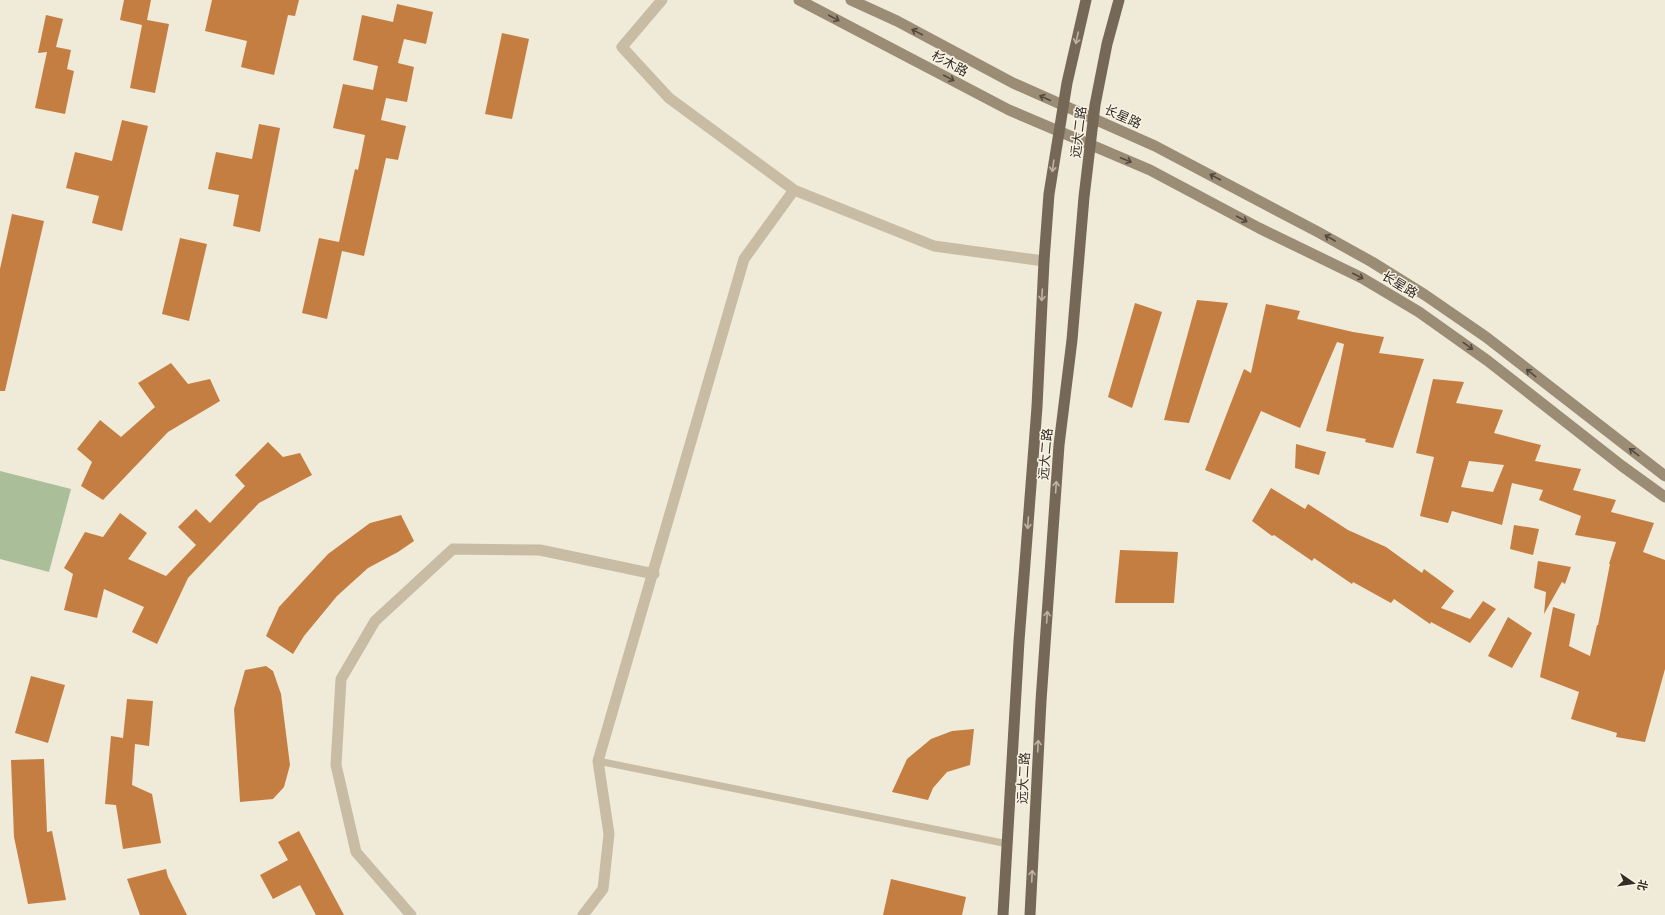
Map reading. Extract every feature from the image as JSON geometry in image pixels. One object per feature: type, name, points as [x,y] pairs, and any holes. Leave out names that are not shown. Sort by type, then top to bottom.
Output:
[{"type":"main road","name":"杉木路","points":[[799,0],[1009,110],[1090,145]]},
{"type":"main road","name":"杉木路","points":[[851,0],[896,21],[1013,84],[1094,119]]},
{"type":"main road","name":"远大二路","points":[[1003,915],[1019,641],[1037,407],[1044,261],[1049,194],[1058,131],[1086,0]]},
{"type":"main road","name":"远大二路","points":[[1030,915],[1041,701],[1059,446],[1072,340],[1090,145],[1107,44],[1119,0]]},
{"type":"main road","name":"长星路","points":[[1094,119],[1155,146],[1318,232],[1425,295],[1486,337],[1665,476]]},
{"type":"main road","name":"长星路","points":[[1090,145],[1150,170],[1259,228],[1362,278],[1419,312],[1488,361],[1622,466],[1665,497]]},
{"type":"street","points":[[662,0],[622,47],[669,98],[794,190],[934,246],[1044,261]]},
{"type":"street","points":[[583,915],[603,889],[609,834],[598,761],[654,574],[744,260],[794,190]]},
{"type":"street","points":[[411,915],[356,852],[336,765],[341,679],[375,621],[453,550],[540,550],[654,574]]},
{"type":"lane","points":[[598,761],[1008,844]]},
{"type":"green space","points":[[0,471],[71,489],[49,572],[0,559]]},
{"type":"building","points":[[124,0],[151,0],[147,20],[169,24],[155,93],[130,88],[142,25],[120,20]]},
{"type":"building","points":[[212,0],[299,0],[295,16],[288,15],[274,75],[241,67],[247,41],[205,31]]},
{"type":"building","points":[[397,4],[433,12],[426,44],[404,39],[398,63],[414,67],[407,102],[386,98],[381,120],[406,126],[398,160],[386,158],[364,256],[342,251],[327,319],[302,313],[319,238],[339,242],[355,169],[358,170],[365,135],[333,128],[343,84],[373,90],[378,66],[353,60],[362,15],[393,22]]},
{"type":"building","points":[[46,15],[63,19],[56,47],[71,50],[67,69],[74,71],[65,114],[35,108],[47,52],[38,53]]},
{"type":"building","points":[[502,33],[529,39],[512,119],[485,114]]},
{"type":"building","points":[[122,120],[148,126],[122,231],[92,223],[99,196],[66,188],[75,152],[112,161]]},
{"type":"building","points":[[259,124],[280,128],[260,232],[233,226],[239,195],[208,189],[216,152],[252,159]]},
{"type":"building","points":[[12,214],[44,221],[5,391],[0,391],[0,269]]},
{"type":"building","points":[[180,238],[207,244],[189,321],[162,314]]},
{"type":"building","points":[[1197,300],[1228,303],[1189,423],[1164,420]]},
{"type":"building","points":[[1135,303],[1162,312],[1132,408],[1108,397]]},
{"type":"building","points":[[1266,304],[1300,311],[1297,319],[1353,332],[1384,337],[1379,353],[1424,359],[1393,448],[1365,442],[1366,439],[1326,431],[1344,344],[1337,342],[1300,428],[1261,411],[1230,480],[1205,470],[1244,369],[1251,373]]},
{"type":"building","points":[[171,363],[188,384],[210,379],[220,401],[168,432],[103,500],[81,486],[92,462],[77,449],[100,420],[121,437],[155,407],[138,383]]},
{"type":"building","points":[[1433,379],[1464,382],[1456,403],[1503,410],[1494,433],[1541,445],[1535,461],[1581,469],[1573,490],[1616,500],[1611,512],[1654,523],[1643,552],[1665,560],[1665,669],[1645,742],[1616,737],[1617,733],[1571,719],[1579,692],[1540,677],[1553,607],[1575,614],[1569,646],[1590,656],[1598,625],[1609,564],[1616,542],[1575,535],[1581,516],[1539,500],[1543,490],[1512,483],[1502,525],[1452,511],[1448,523],[1420,516],[1434,457],[1416,453]],"holes":[[[1469,461],[1504,465],[1493,492],[1461,487]]]},
{"type":"building","points":[[268,442],[283,457],[300,453],[312,475],[259,503],[188,578],[157,644],[132,632],[144,607],[104,589],[97,618],[64,610],[73,574],[64,568],[85,532],[103,537],[120,513],[147,533],[128,559],[166,576],[196,545],[178,527],[196,509],[210,523],[245,486],[235,475]]},
{"type":"building","points":[[1296,444],[1326,452],[1319,475],[1295,468]]},
{"type":"building","points":[[1271,488],[1305,509],[1308,504],[1348,530],[1386,547],[1422,573],[1424,569],[1454,591],[1441,608],[1470,619],[1483,601],[1496,609],[1470,643],[1431,622],[1430,624],[1394,599],[1391,603],[1353,582],[1352,584],[1314,558],[1312,561],[1274,535],[1272,536],[1252,521]]},
{"type":"building","points":[[401,515],[414,541],[398,552],[368,568],[337,596],[304,636],[293,654],[266,636],[279,607],[328,554],[370,523]]},
{"type":"building","points":[[1514,525],[1539,529],[1533,555],[1510,549]]},
{"type":"building","points":[[1120,550],[1178,552],[1174,603],[1115,603]]},
{"type":"building","points":[[1538,561],[1571,567],[1565,584],[1562,582],[1544,614],[1546,592],[1534,588]]},
{"type":"building","points":[[1508,617],[1532,633],[1512,668],[1488,656]]},
{"type":"building","points":[[266,666],[273,671],[281,694],[290,765],[284,787],[273,799],[240,802],[234,709],[245,670]]},
{"type":"building","points":[[31,676],[65,685],[48,743],[15,733]]},
{"type":"building","points":[[127,699],[153,701],[149,746],[135,744],[132,785],[152,794],[161,843],[123,849],[116,805],[105,804],[111,736],[123,738]]},
{"type":"building","points":[[974,729],[970,765],[947,772],[933,788],[928,800],[892,792],[907,759],[931,739],[952,731]]},
{"type":"building","points":[[44,759],[47,832],[52,831],[66,900],[28,904],[14,837],[11,760]]},
{"type":"building","points":[[299,831],[344,915],[316,915],[300,885],[273,899],[260,875],[288,860],[278,842]]},
{"type":"building","points":[[166,869],[168,877],[187,915],[140,915],[127,879]]},
{"type":"building","points":[[891,879],[966,897],[962,915],[883,915]]}]
